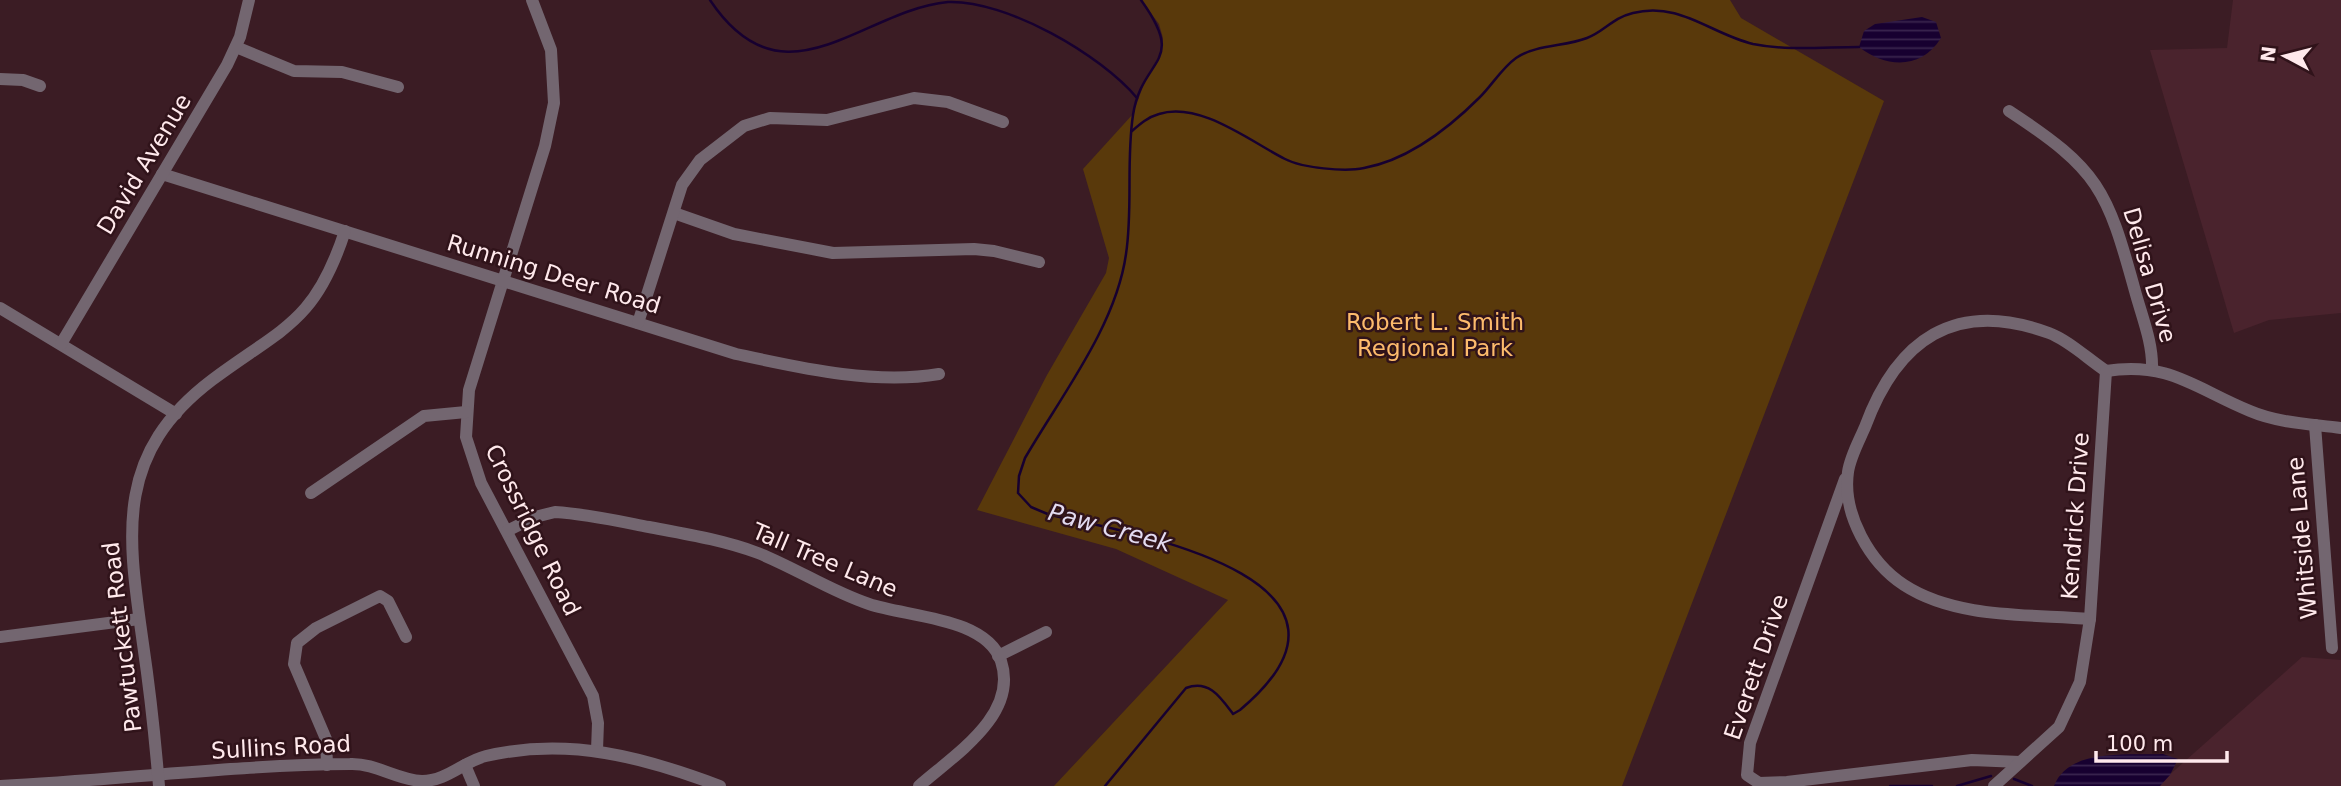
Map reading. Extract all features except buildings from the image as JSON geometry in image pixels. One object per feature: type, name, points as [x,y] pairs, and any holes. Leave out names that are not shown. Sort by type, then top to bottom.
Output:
[{"type":"street","name":"David Avenue","points":[[61,344],[236,47],[249,0]]},
{"type":"street","name":"Crossridge Road","points":[[532,0],[551,50],[554,103],[548,135],[473,377],[466,412],[466,436],[474,465],[593,696],[598,723],[597,750]]},
{"type":"street","points":[[236,47],[294,71],[342,72],[398,87]]},
{"type":"street","points":[[0,79],[23,80],[40,86]]},
{"type":"street","points":[[638,323],[682,185],[700,160],[744,126],[761,119],[827,120],[898,100],[928,98],[948,102],[1003,122]]},
{"type":"street","name":"Delisa Drive","points":[[2009,111],[2073,155],[2104,195],[2126,257],[2152,354],[2152,369]]},
{"type":"street","name":"Running Deer Road","points":[[162,174],[736,354],[802,367],[909,378],[939,374]]},
{"type":"street","points":[[674,213],[734,234],[833,253],[974,250],[994,251],[1039,262]]},
{"type":"street","name":"Pawtuckett Road","points":[[158,780],[153,716],[130,549],[133,506],[149,453],[176,414],[212,381],[301,315],[328,278],[345,231]]},
{"type":"street","points":[[2,313],[61,344],[176,414]]},
{"type":"street","points":[[2090,619],[1953,606],[1905,586],[1882,568],[1861,534],[1854,519],[1848,472],[1871,410],[1893,368],[1921,341],[1964,322],[2011,322],[2051,333],[2106,371],[2129,367],[2152,369],[2194,382],[2251,412],[2341,428]]},
{"type":"street","name":"Kendrick Drive","points":[[1994,786],[2052,735],[2069,711],[2085,660],[2106,371]]},
{"type":"street","points":[[311,493],[425,416],[466,412]]},
{"type":"street","name":"Whitside Lane","points":[[2315,425],[2332,648]]},
{"type":"street","name":"Everett Drive","points":[[1848,472],[1763,704],[1750,743],[1747,775],[1759,783],[1787,782],[1972,760],[2020,762]]},
{"type":"street","name":"Tall Tree Lane","points":[[507,531],[535,517],[555,512],[715,540],[759,554],[868,604],[966,627],[983,638],[998,656]]},
{"type":"street","points":[[327,765],[326,739],[293,664],[297,643],[316,628],[380,596],[388,601],[407,637]]},
{"type":"street","points":[[0,637],[139,619]]},
{"type":"street","points":[[919,786],[993,718],[1003,691],[998,656],[1046,632]]},
{"type":"street","name":"Sullins Road","points":[[8,786],[158,780],[327,765],[365,765],[421,781],[439,778],[465,765],[502,754],[562,748],[597,750],[651,761],[720,786]]},
{"type":"street","points":[[465,765],[474,786]]},
{"type":"shaded area","points":[[2233,0],[2341,0],[2341,313],[2269,320],[2234,333],[2150,50],[2227,48]]},
{"type":"shaded area","points":[[1922,17],[1936,22],[1941,38],[1924,56],[1892,62],[1869,54],[1859,47],[1864,31],[1875,24]]},
{"type":"shaded area","points":[[2302,657],[2341,660],[2341,786],[2157,786]]},
{"type":"shaded area","points":[[2163,754],[2178,759],[2170,775],[2160,786],[2054,786],[2062,774],[2086,759]]},
{"type":"green space","name":"Robert L. Smith Regional Park","points":[[1141,0],[1730,0],[1741,18],[1884,101],[1622,786],[1054,786],[1228,600],[1116,549],[977,510],[1047,375],[1106,273],[1109,258],[1083,169],[1133,114],[1145,81],[1162,50],[1163,38],[1159,24]]},
{"type":"waterway","points":[[710,0],[738,32],[766,48],[795,52],[824,46],[916,9],[948,2],[972,4],[997,10],[1051,33],[1101,65],[1137,98]]},
{"type":"waterway","name":"Paw Creek","points":[[1105,786],[1186,688],[1208,688],[1219,696],[1233,714],[1240,710],[1280,665],[1288,627],[1271,596],[1236,570],[1189,550],[1050,515],[1031,507],[1018,493],[1019,476],[1025,458],[1099,334],[1120,281],[1128,237],[1133,115],[1138,96],[1158,60],[1161,49],[1161,37],[1155,21],[1141,0]]},
{"type":"waterway","points":[[1132,131],[1159,114],[1191,113],[1225,125],[1292,162],[1324,168],[1356,169],[1396,158],[1427,141],[1468,109],[1506,67],[1524,53],[1587,38],[1619,18],[1633,13],[1665,11],[1738,39],[1766,46],[1859,47]]},
{"type":"waterway","points":[[1957,786],[1991,776]]},
{"type":"waterway","points":[[2014,779],[2032,786]]},
{"type":"waterway","points":[[1890,786],[1932,786]]}]
